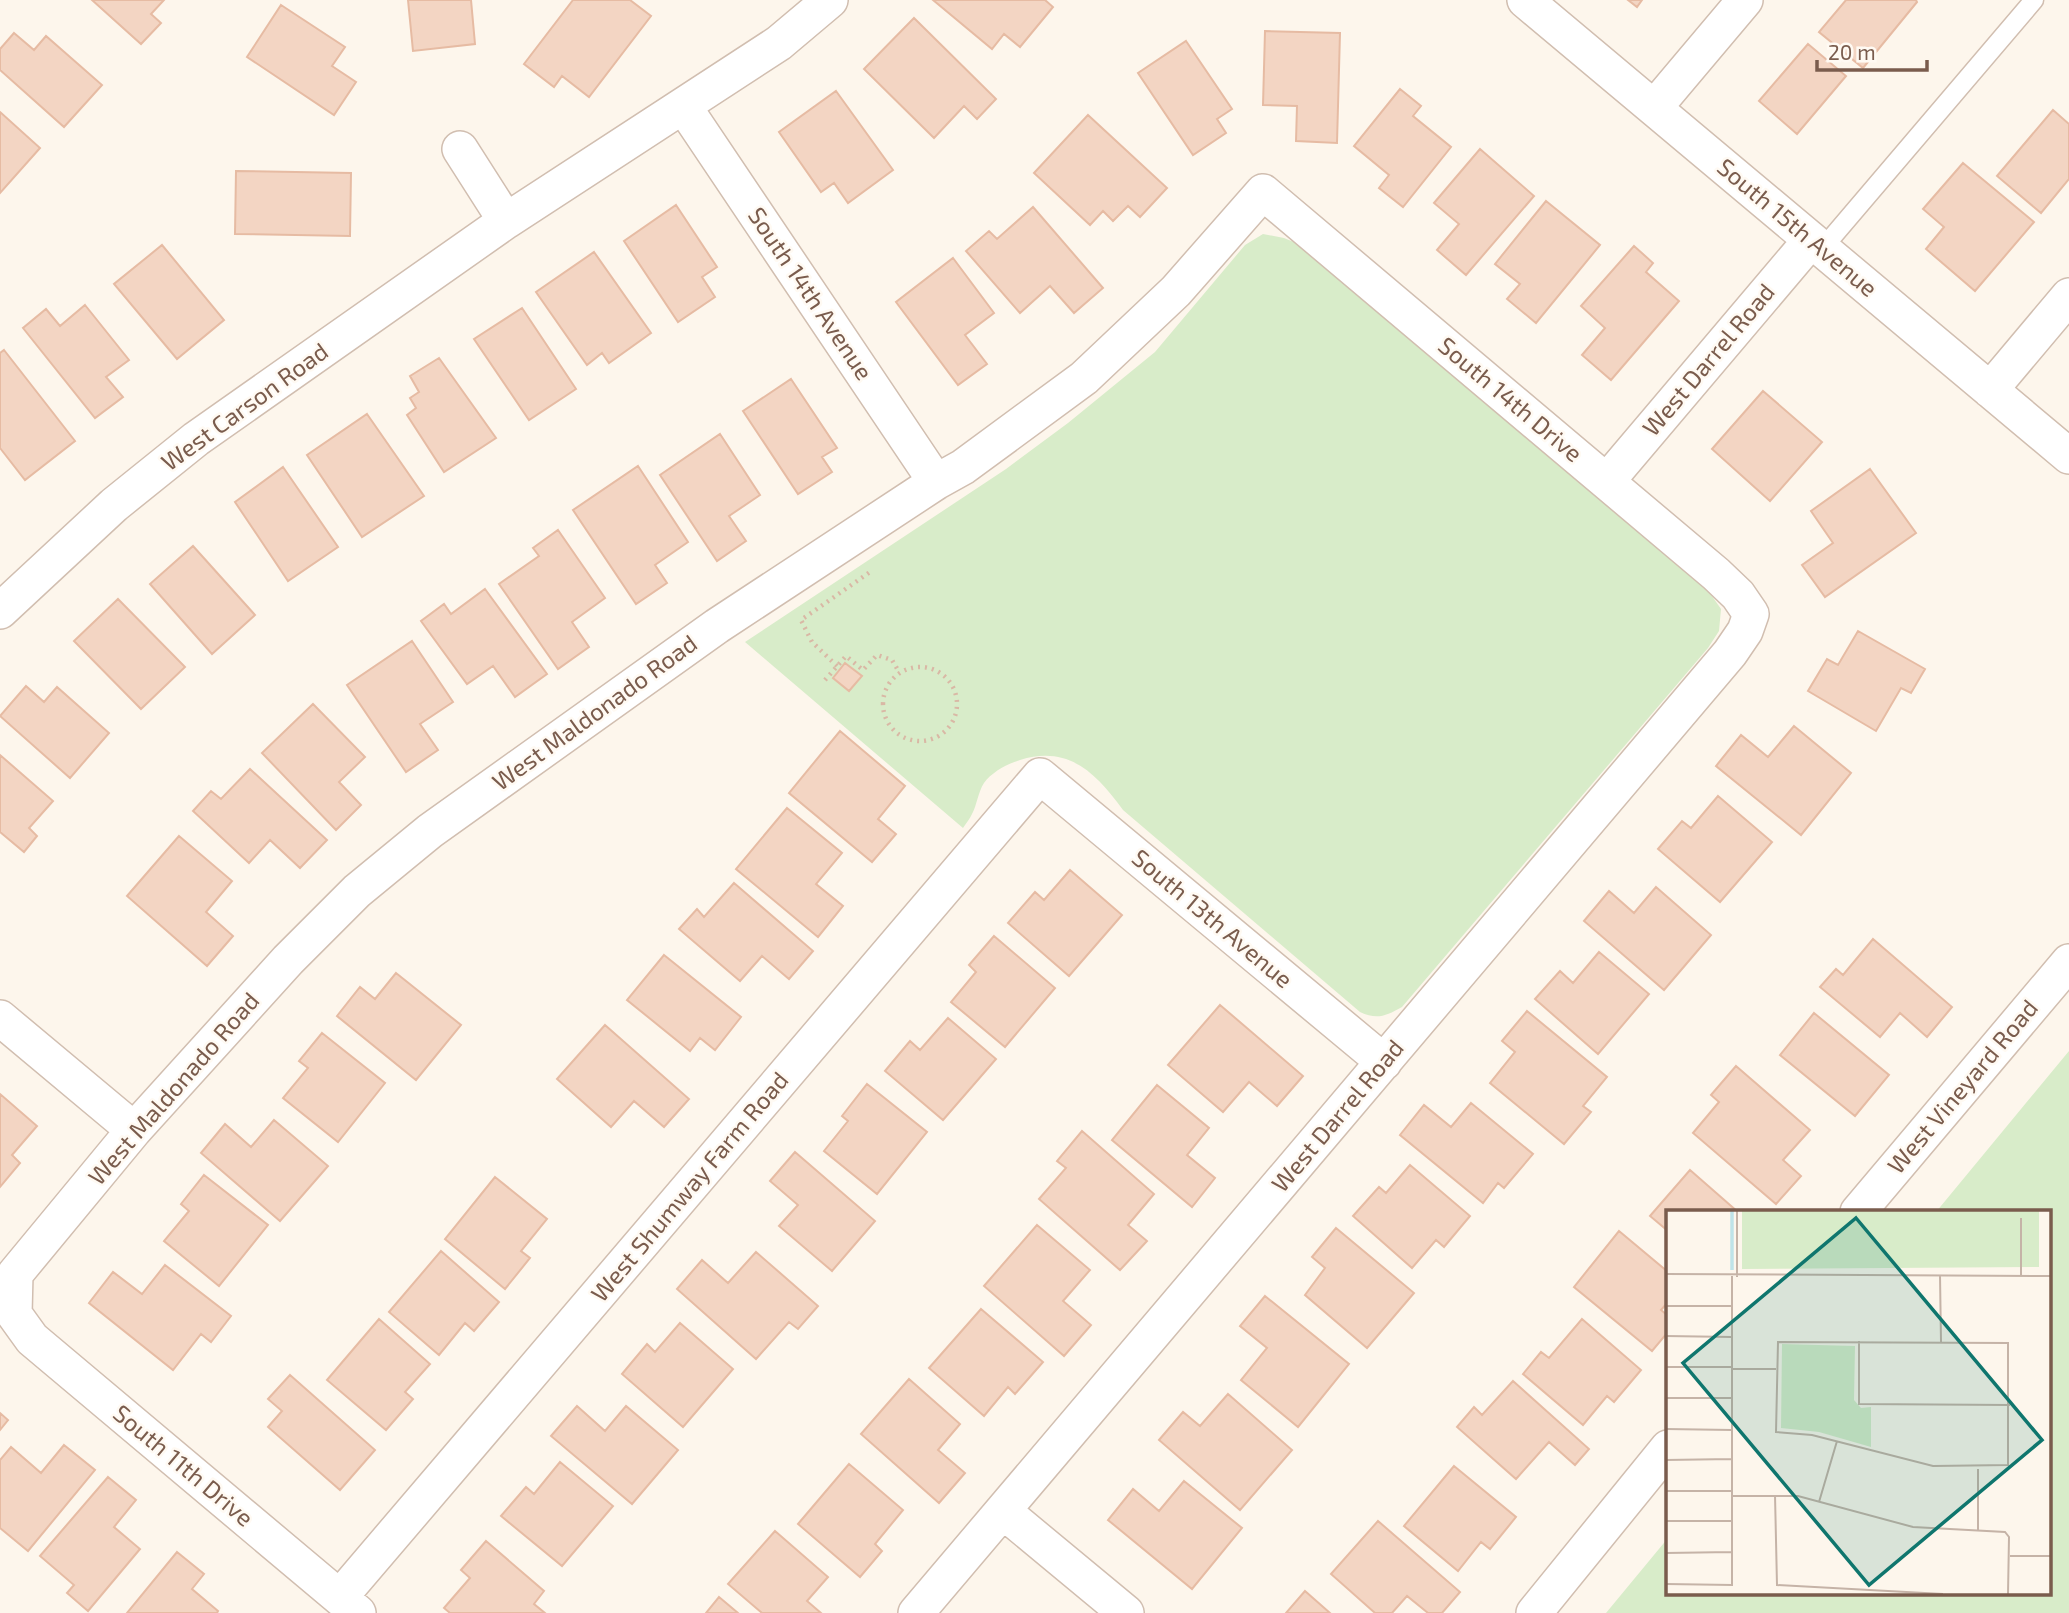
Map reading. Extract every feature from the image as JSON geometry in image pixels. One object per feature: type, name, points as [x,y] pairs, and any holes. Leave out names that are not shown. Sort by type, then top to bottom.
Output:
[{"type":"street","name":"West Carson Road","points":[[0,611],[114,505],[196,439],[506,221],[779,43],[830,0]]},
{"type":"street","name":"South 15th Avenue","points":[[1525,0],[2069,456]]},
{"type":"street","points":[[1654,108],[1745,0]]},
{"type":"street","name":"South 14th Avenue","points":[[684,107],[936,482]]},
{"type":"street","points":[[460,149],[506,221]]},
{"type":"street","name":"West Maldonado Road","points":[[14,1314],[15,1274],[134,1130],[288,960],[357,891],[430,831],[717,626],[963,467],[1084,378],[1176,291],[1263,192]]},
{"type":"street","name":"South 14th Drive","points":[[1263,192],[1731,588],[1751,614]]},
{"type":"street","name":"West Darrel Road","points":[[1607,481],[1817,245]]},
{"type":"street","points":[[1990,390],[2069,296]]},
{"type":"street","name":"West Darrel Road","points":[[916,1613],[1730,653],[1745,631],[1751,614]]},
{"type":"street","name":"South 13th Avenue","points":[[1040,776],[1384,1062]]},
{"type":"street","name":"West Shumway Farm Road","points":[[349,1605],[1040,776]]},
{"type":"street","name":"West Vineyard Road","points":[[1860,1210],[2069,962]]},
{"type":"street","points":[[0,1018],[134,1130]]},
{"type":"street","name":"South 11th Drive","points":[[14,1314],[32,1339],[349,1605]]},
{"type":"street","points":[[1534,1613],[1666,1450]]},
{"type":"street","points":[[1003,1511],[1126,1613]]},
{"type":"lane","points":[[1817,245],[2034,0]]},
{"type":"path","points":[[837,666],[812,642],[801,620],[878,566]]},
{"type":"path","points":[[825,680],[846,656],[863,670],[877,655],[892,660],[899,672]]},
{"type":"path","points":[[915,666],[931,668],[946,677],[955,691],[957,707],[952,723],[940,735],[925,742],[907,740],[893,732],[884,717],[882,700],[887,684],[899,672],[915,666]]},
{"type":"green space","points":[[1263,234],[1301,245],[1707,589],[1721,609],[1719,631],[1708,648],[1402,1007],[1381,1016],[1360,1012],[1123,810],[1102,784],[1080,765],[1053,756],[1037,756],[1005,766],[984,783],[974,810],[963,828],[745,642],[1006,469],[1068,423],[1155,352],[1245,245]]},
{"type":"green space","points":[[2069,1051],[2069,1613],[1606,1613],[1666,1540],[1666,1596],[2052,1596],[2052,1210],[1938,1210]]},
{"type":"building","points":[[92,0],[164,0],[151,14],[161,23],[141,44]]},
{"type":"building","points":[[408,0],[471,0],[475,44],[413,51]]},
{"type":"building","points":[[573,0],[630,0],[651,16],[589,97],[562,76],[554,87],[524,64]]},
{"type":"building","points":[[933,0],[1045,0],[1053,7],[1020,47],[1004,34],[992,49]]},
{"type":"building","points":[[1628,0],[1642,0],[1637,7]]},
{"type":"building","points":[[1846,0],[1917,2],[1863,68],[1819,32]]},
{"type":"building","points":[[281,5],[345,47],[332,66],[356,82],[334,115],[247,57]]},
{"type":"building","points":[[914,18],[996,99],[977,119],[964,106],[934,138],[864,69]]},
{"type":"building","points":[[1265,31],[1340,33],[1337,143],[1296,141],[1297,106],[1263,105]]},
{"type":"building","points":[[14,33],[34,50],[46,36],[102,85],[64,127],[0,70],[0,49]]},
{"type":"building","points":[[1186,41],[1232,109],[1217,119],[1226,133],[1193,155],[1138,73]]},
{"type":"building","points":[[1808,44],[1846,76],[1797,134],[1759,101]]},
{"type":"building","points":[[1400,89],[1421,106],[1413,116],[1451,147],[1403,207],[1379,188],[1389,175],[1354,146]]},
{"type":"building","points":[[836,91],[893,170],[848,203],[834,183],[821,192],[779,132]]},
{"type":"building","points":[[2053,110],[2069,124],[2069,179],[2041,213],[1997,176]]},
{"type":"building","points":[[0,112],[40,148],[0,193]]},
{"type":"building","points":[[1088,115],[1167,188],[1140,217],[1128,206],[1113,221],[1103,211],[1090,225],[1034,173]]},
{"type":"building","points":[[1480,149],[1534,196],[1466,275],[1437,250],[1459,224],[1434,203]]},
{"type":"building","points":[[1963,163],[2034,222],[1975,291],[1926,249],[1944,227],[1923,209]]},
{"type":"building","points":[[236,171],[351,173],[350,236],[235,234]]},
{"type":"building","points":[[1546,201],[1600,245],[1536,323],[1507,299],[1520,284],[1495,264]]},
{"type":"building","points":[[676,205],[717,267],[702,277],[715,297],[678,322],[624,241]]},
{"type":"building","points":[[1033,207],[1103,288],[1074,313],[1050,286],[1020,313],[966,251],[989,231],[997,239]]},
{"type":"building","points":[[162,245],[224,320],[177,359],[114,284]]},
{"type":"building","points":[[1634,246],[1653,263],[1646,272],[1679,301],[1611,380],[1582,355],[1605,328],[1581,306]]},
{"type":"building","points":[[594,252],[651,333],[609,363],[602,353],[587,365],[536,292]]},
{"type":"building","points":[[953,258],[994,313],[965,335],[987,364],[958,385],[896,302]]},
{"type":"building","points":[[85,305],[129,360],[106,377],[123,397],[95,418],[23,328],[46,309],[60,326]]},
{"type":"building","points":[[522,308],[576,389],[529,420],[474,339]]},
{"type":"building","points":[[4,350],[75,441],[25,480],[0,448],[0,353]]},
{"type":"building","points":[[439,358],[496,438],[444,472],[407,415],[416,408],[410,398],[419,392],[410,376]]},
{"type":"building","points":[[791,379],[837,448],[822,457],[832,472],[798,494],[743,411]]},
{"type":"building","points":[[1763,391],[1822,442],[1770,501],[1712,449]]},
{"type":"building","points":[[367,414],[424,496],[362,537],[307,455]]},
{"type":"building","points":[[720,434],[760,495],[729,516],[746,541],[717,561],[660,475]]},
{"type":"building","points":[[638,466],[688,542],[655,565],[667,583],[636,604],[573,510]]},
{"type":"building","points":[[283,467],[338,547],[288,581],[235,502]]},
{"type":"building","points":[[1870,469],[1916,533],[1825,597],[1802,565],[1833,543],[1811,511]]},
{"type":"building","points":[[558,530],[605,598],[572,622],[589,647],[558,669],[499,584],[539,556],[533,548]]},
{"type":"building","points":[[193,546],[255,615],[212,654],[150,584]]},
{"type":"building","points":[[485,589],[547,674],[515,697],[493,666],[467,684],[421,621],[444,604],[451,614]]},
{"type":"building","points":[[118,599],[185,667],[141,709],[74,641]]},
{"type":"building","points":[[1858,631],[1925,669],[1911,693],[1901,688],[1876,731],[1808,691],[1827,659],[1838,665]]},
{"type":"building","points":[[412,641],[453,702],[420,724],[438,750],[406,772],[347,685]]},
{"type":"building","points":[[845,663],[862,676],[849,691],[833,678]]},
{"type":"building","points":[[26,686],[44,702],[57,687],[109,733],[70,778],[0,716]]},
{"type":"building","points":[[313,704],[365,757],[339,782],[361,805],[336,830],[262,753]]},
{"type":"building","points":[[1794,726],[1851,773],[1801,835],[1716,766],[1741,735],[1768,757]]},
{"type":"building","points":[[840,731],[905,786],[878,819],[896,834],[872,862],[789,793]]},
{"type":"building","points":[[0,755],[53,801],[29,828],[37,836],[24,852],[0,832]]},
{"type":"building","points":[[250,769],[327,840],[300,868],[270,840],[249,863],[193,811],[211,791],[221,799]]},
{"type":"building","points":[[1718,796],[1772,842],[1720,902],[1658,849],[1682,821],[1691,828]]},
{"type":"building","points":[[787,808],[842,853],[816,884],[843,906],[818,937],[736,869]]},
{"type":"building","points":[[179,836],[232,881],[206,912],[233,936],[207,966],[127,896]]},
{"type":"building","points":[[1070,870],[1122,915],[1069,976],[1008,923],[1035,892],[1044,900]]},
{"type":"building","points":[[734,883],[813,951],[789,979],[762,956],[740,981],[679,929],[697,909],[704,917]]},
{"type":"building","points":[[1656,887],[1711,935],[1664,990],[1584,921],[1609,891],[1634,913]]},
{"type":"building","points":[[994,936],[1055,988],[1005,1047],[951,1002],[976,972],[969,965]]},
{"type":"building","points":[[1873,939],[1952,1007],[1927,1037],[1900,1013],[1880,1037],[1820,987],[1836,969],[1843,975]]},
{"type":"building","points":[[1599,952],[1649,994],[1598,1054],[1535,999],[1560,971],[1573,983]]},
{"type":"building","points":[[664,955],[741,1017],[715,1050],[700,1038],[690,1051],[627,1000]]},
{"type":"building","points":[[396,973],[461,1025],[416,1080],[337,1016],[360,987],[375,999]]},
{"type":"building","points":[[1220,1005],[1303,1076],[1277,1106],[1249,1082],[1223,1112],[1168,1065]]},
{"type":"building","points":[[1527,1011],[1607,1077],[1583,1106],[1591,1112],[1564,1144],[1490,1083],[1515,1052],[1502,1041]]},
{"type":"building","points":[[1814,1013],[1889,1075],[1855,1116],[1780,1055]]},
{"type":"building","points":[[948,1018],[996,1059],[943,1120],[885,1071],[910,1041],[920,1050]]},
{"type":"building","points":[[605,1025],[689,1099],[664,1127],[634,1101],[611,1127],[557,1079]]},
{"type":"building","points":[[322,1033],[385,1083],[338,1142],[283,1098],[308,1068],[299,1061]]},
{"type":"building","points":[[1736,1066],[1810,1130],[1783,1160],[1801,1176],[1776,1204],[1693,1133],[1719,1102],[1711,1095]]},
{"type":"building","points":[[867,1084],[927,1132],[877,1194],[824,1151],[848,1121],[842,1116]]},
{"type":"building","points":[[1157,1085],[1209,1128],[1187,1155],[1215,1178],[1192,1207],[1112,1140]]},
{"type":"building","points":[[0,1094],[37,1126],[12,1155],[20,1163],[0,1187]]},
{"type":"building","points":[[1471,1103],[1533,1154],[1504,1188],[1498,1183],[1483,1203],[1400,1135],[1424,1105],[1451,1127]]},
{"type":"building","points":[[274,1120],[328,1166],[280,1221],[201,1153],[225,1124],[251,1147]]},
{"type":"building","points":[[1082,1131],[1154,1194],[1128,1225],[1147,1241],[1120,1270],[1039,1199],[1066,1168],[1057,1161]]},
{"type":"building","points":[[795,1152],[875,1221],[832,1271],[779,1226],[798,1205],[770,1181]]},
{"type":"building","points":[[1410,1165],[1470,1216],[1444,1247],[1436,1240],[1412,1268],[1353,1216],[1379,1187],[1386,1193]]},
{"type":"building","points":[[1690,1170],[1736,1210],[1666,1210],[1666,1229],[1650,1216]]},
{"type":"building","points":[[204,1175],[268,1225],[219,1286],[164,1241],[189,1211],[181,1204]]},
{"type":"building","points":[[495,1177],[547,1219],[521,1251],[530,1258],[505,1289],[445,1239]]},
{"type":"building","points":[[1037,1225],[1090,1270],[1063,1301],[1091,1325],[1064,1356],[984,1286]]},
{"type":"building","points":[[1336,1228],[1414,1293],[1367,1348],[1305,1295],[1325,1268],[1312,1257]]},
{"type":"building","points":[[1619,1231],[1666,1270],[1666,1304],[1661,1310],[1666,1314],[1666,1334],[1652,1351],[1574,1287]]},
{"type":"building","points":[[441,1251],[499,1302],[474,1331],[465,1323],[439,1355],[389,1312]]},
{"type":"building","points":[[756,1252],[818,1306],[798,1329],[789,1322],[756,1359],[677,1289],[702,1260],[728,1283]]},
{"type":"building","points":[[165,1265],[231,1316],[211,1342],[201,1334],[173,1370],[89,1303],[113,1272],[142,1294]]},
{"type":"building","points":[[1265,1296],[1349,1364],[1298,1427],[1241,1380],[1267,1348],[1240,1326]]},
{"type":"building","points":[[981,1309],[1043,1362],[1015,1394],[1008,1387],[984,1416],[929,1368]]},
{"type":"building","points":[[379,1319],[430,1364],[405,1392],[413,1399],[386,1430],[327,1380]]},
{"type":"building","points":[[1582,1319],[1641,1370],[1614,1402],[1607,1396],[1583,1425],[1523,1374],[1541,1352],[1549,1358]]},
{"type":"building","points":[[680,1323],[733,1369],[683,1427],[622,1374],[647,1344],[655,1352]]},
{"type":"building","points":[[290,1375],[375,1450],[340,1490],[268,1427],[282,1411],[268,1399]]},
{"type":"building","points":[[909,1379],[960,1424],[938,1450],[965,1473],[939,1503],[861,1434]]},
{"type":"building","points":[[1513,1381],[1589,1449],[1575,1465],[1549,1442],[1516,1479],[1457,1427],[1474,1407],[1482,1415]]},
{"type":"building","points":[[1228,1394],[1292,1450],[1240,1510],[1159,1440],[1183,1412],[1200,1426]]},
{"type":"building","points":[[577,1406],[605,1431],[626,1406],[678,1450],[632,1504],[551,1436]]},
{"type":"building","points":[[0,1413],[8,1420],[0,1430]]},
{"type":"building","points":[[64,1445],[95,1470],[28,1551],[0,1528],[0,1460],[11,1447],[41,1473]]},
{"type":"building","points":[[560,1462],[613,1506],[562,1566],[501,1516],[526,1487],[534,1494]]},
{"type":"building","points":[[849,1464],[903,1510],[875,1544],[882,1551],[860,1577],[798,1524]]},
{"type":"building","points":[[1454,1466],[1516,1517],[1490,1549],[1481,1542],[1458,1571],[1404,1526]]},
{"type":"building","points":[[108,1477],[136,1500],[114,1527],[140,1549],[88,1611],[67,1593],[74,1585],[40,1556]]},
{"type":"building","points":[[1184,1481],[1242,1528],[1192,1589],[1108,1520],[1133,1489],[1159,1511]]},
{"type":"building","points":[[1378,1521],[1460,1592],[1442,1613],[1428,1613],[1407,1596],[1392,1613],[1375,1613],[1331,1574]]},
{"type":"building","points":[[775,1531],[828,1577],[807,1601],[821,1613],[762,1613],[728,1584]]},
{"type":"building","points":[[486,1541],[544,1591],[534,1604],[545,1613],[450,1613],[444,1608],[470,1578],[461,1570]]},
{"type":"building","points":[[177,1552],[204,1574],[192,1589],[218,1611],[217,1613],[127,1613]]},
{"type":"building","points":[[1305,1591],[1330,1613],[1286,1613]]},
{"type":"building","points":[[719,1597],[738,1613],[706,1613]]}]
